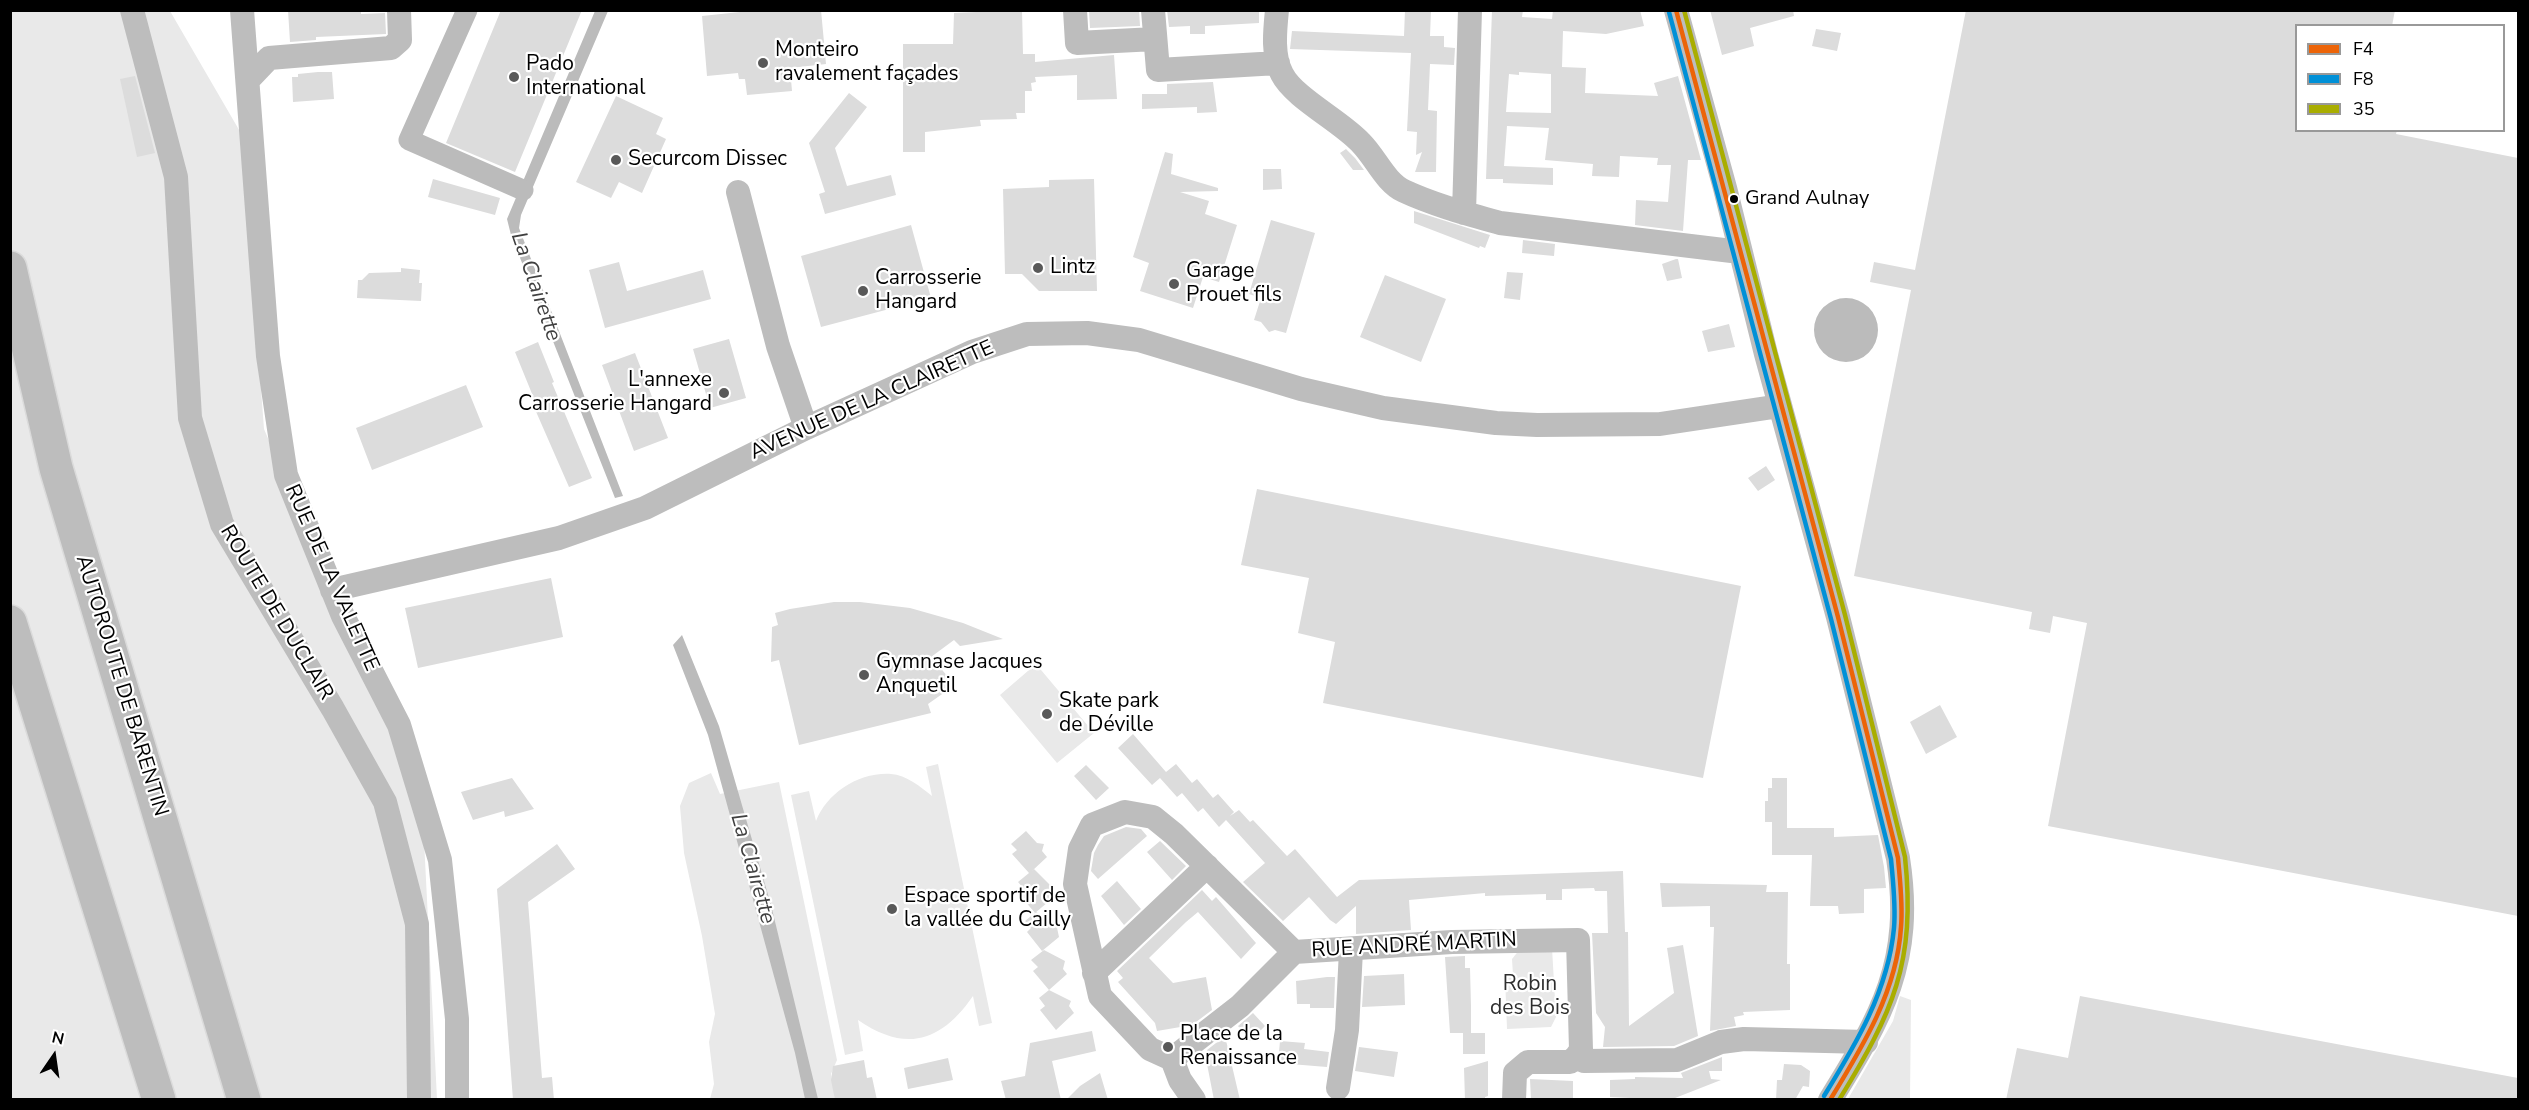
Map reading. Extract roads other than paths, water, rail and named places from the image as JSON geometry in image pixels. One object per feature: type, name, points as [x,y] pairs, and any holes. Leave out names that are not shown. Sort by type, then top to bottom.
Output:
[{"type":"highway","name":"AUTOROUTE DE BARENTIN","points":[[10,268],[56,468],[244,1100]]},
{"type":"highway","points":[[10,622],[159,1100]]},
{"type":"street","name":"ROUTE DE DUCLAIR","points":[[132,10],[176,177],[190,418],[222,524],[333,709],[385,802],[417,924],[419,1100]]},
{"type":"street","name":"RUE DE LA VALETTE","points":[[242,10],[268,356],[285,475],[343,616],[399,725],[440,860],[457,1019],[457,1100]]},
{"type":"street","points":[[248,80],[269,58],[391,48],[400,40],[399,10]]},
{"type":"street","points":[[1075,10],[1077,43],[1155,39]]},
{"type":"street","points":[[1153,10],[1158,70],[1278,63]]},
{"type":"street","points":[[1277,10],[1276,50],[1280,72],[1293,89],[1340,123],[1362,144],[1393,184],[1403,190],[1464,213],[1500,223],[1740,252]]},
{"type":"street","points":[[1464,213],[1470,10]]},
{"type":"street","points":[[1676,10],[1842,634],[1902,879],[1900,935],[1895,973],[1887,998],[1866,1042],[1830,1100]]},
{"type":"street","points":[[738,192],[778,346],[806,428]]},
{"type":"street","name":"AVENUE DE LA CLAIRETTE","points":[[332,590],[559,538],[645,508],[806,428],[972,352],[1027,334],[1088,333],[1139,340],[1301,389],[1360,403],[1496,423],[1537,426],[1660,424],[1780,406]]},
{"type":"street","points":[[1194,1100],[1180,1080],[1172,1059],[1150,1049],[1100,996],[1075,884],[1080,849],[1092,825],[1125,812],[1153,817],[1208,866],[1294,952]]},
{"type":"street","points":[[1094,973],[1208,866]]},
{"type":"street","name":"RUE ANDRÉ MARTIN","points":[[1172,1059],[1239,1006],[1294,952],[1452,942],[1578,940],[1581,1050],[1576,1057]]},
{"type":"street","points":[[1338,1088],[1347,1030],[1351,950]]},
{"type":"street","points":[[1514,1100],[1515,1073],[1528,1062],[1570,1062],[1576,1057],[1584,1061],[1677,1060],[1721,1042],[1744,1039],[1866,1042]]},
{"type":"water","name":"La Clairette","points":[[595,11],[608,11],[521,215],[519,228],[623,496],[615,498],[511,235],[507,219]]},
{"type":"water","points":[[1840,298],[1852,298],[1869,307],[1876,318],[1878,330],[1876,342],[1869,353],[1852,362],[1840,362],[1828,357],[1819,348],[1814,336],[1814,324],[1819,312],[1828,303]]},
{"type":"water","name":"La Clairette","points":[[682,635],[719,726],[771,905],[818,1099],[805,1099],[795,1053],[708,735],[673,645]]},
{"type":"waterway","points":[[467,10],[409,140],[523,190]]},
{"type":"place","name":"Monteiro ravalement façades","points":[[763,63]]},
{"type":"place","name":"Pado International","points":[[514,77]]},
{"type":"place","name":"Securcom Dissec","points":[[616,160]]},
{"type":"place","name":"Grand Aulnay","points":[[1734,199]]},
{"type":"place","name":"Lintz","points":[[1038,268]]},
{"type":"place","name":"Garage Prouet fils","points":[[1174,284]]},
{"type":"place","name":"Carrosserie Hangard","points":[[863,291]]},
{"type":"place","name":"L'annexe Carrosserie Hangard","points":[[724,393]]},
{"type":"place","name":"Gymnase Jacques Anquetil","points":[[864,675]]},
{"type":"place","name":"Skate park de Déville","points":[[1047,714]]},
{"type":"place","name":"Espace sportif de la vallée du Cailly","points":[[892,909]]},
{"type":"place","name":"Place de la Renaissance","points":[[1168,1047]]},
{"type":"park label","name":"Robin des Bois","points":[[1530,997]]}]
